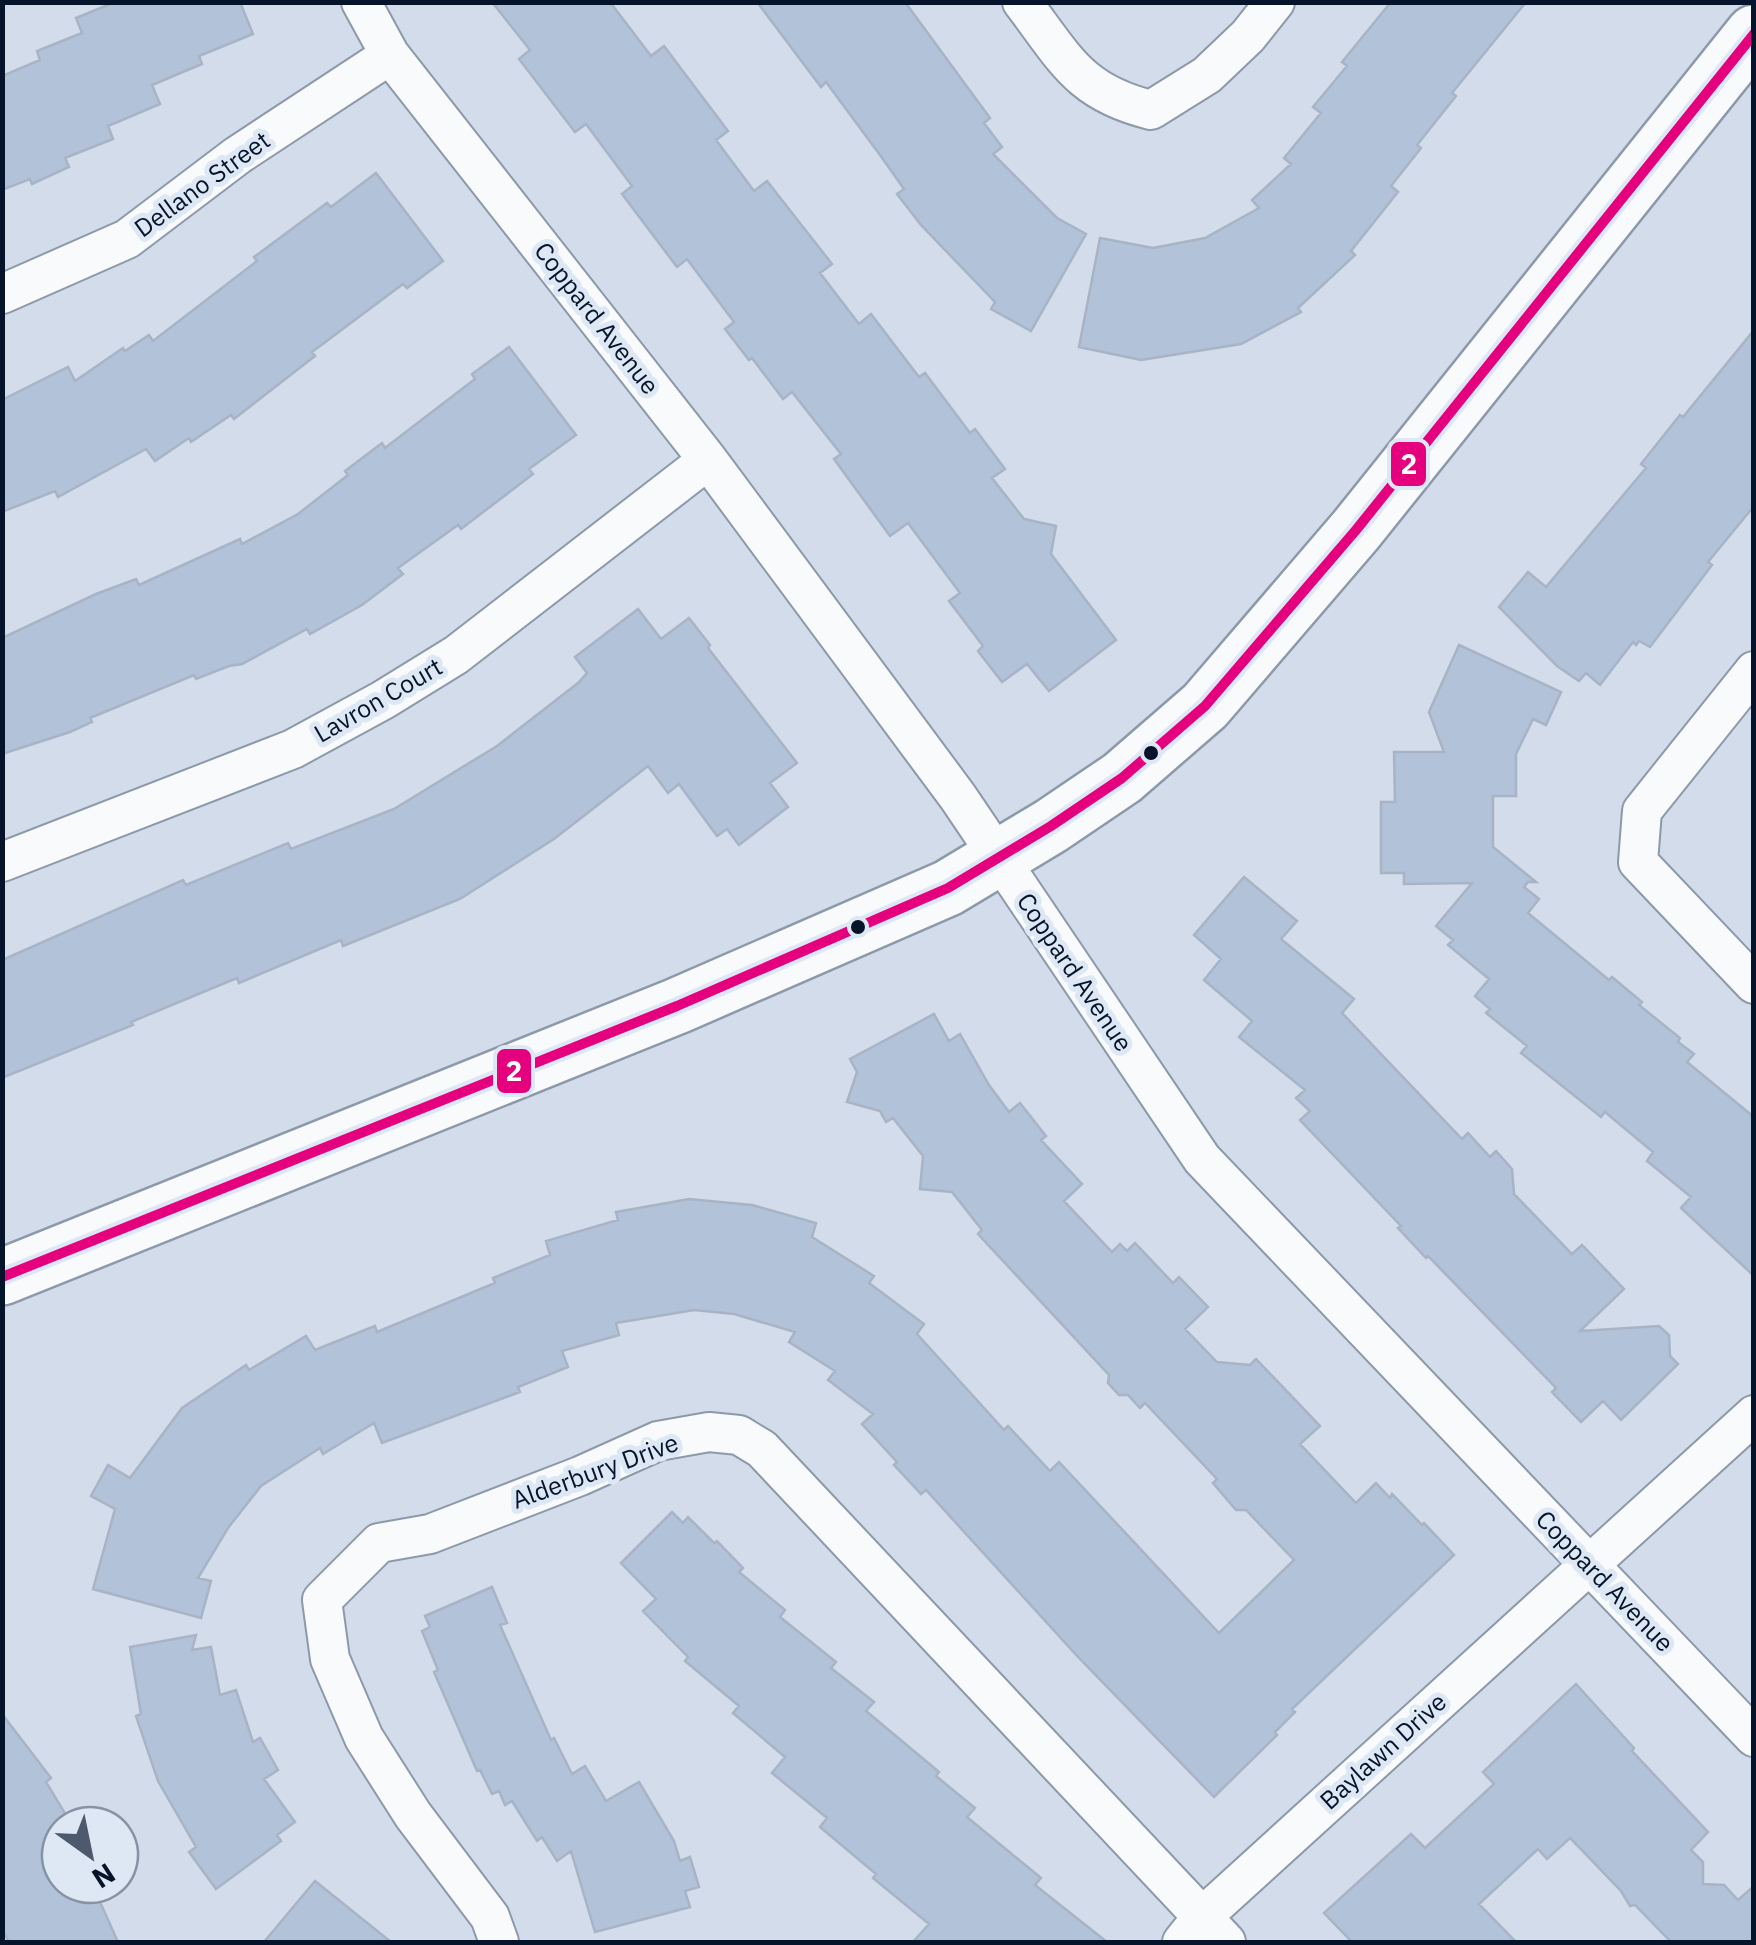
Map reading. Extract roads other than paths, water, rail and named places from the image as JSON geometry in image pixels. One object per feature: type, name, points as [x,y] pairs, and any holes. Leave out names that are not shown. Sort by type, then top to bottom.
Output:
[{"type":"street","name":"Coppard Avenue","points":[[361,2],[390,54],[708,460],[958,797],[1202,1159],[1754,1737]]},
{"type":"street","points":[[1022,2],[1083,81],[1118,102],[1151,110],[1208,75],[1248,36],[1275,2]]},
{"type":"street","points":[[2,1278],[677,1006],[948,888],[1122,778],[1205,706],[1356,530],[1754,33]]},
{"type":"street","name":"Dellano Street","points":[[2,294],[126,239],[238,155],[390,54]]},
{"type":"street","name":"Lavron Court","points":[[2,862],[293,749],[384,700],[456,655],[708,460]]},
{"type":"street","points":[[1754,672],[1642,811],[1638,862],[1754,984]]},
{"type":"street","name":"Baylawn Drive","points":[[1203,1934],[1589,1563],[1754,1415]]},
{"type":"street","name":"Alderbury Drive","points":[[499,1942],[490,1917],[413,1815],[364,1738],[330,1660],[322,1600],[379,1544],[430,1534],[658,1442],[709,1432],[739,1435],[762,1448],[1203,1934]]}]
